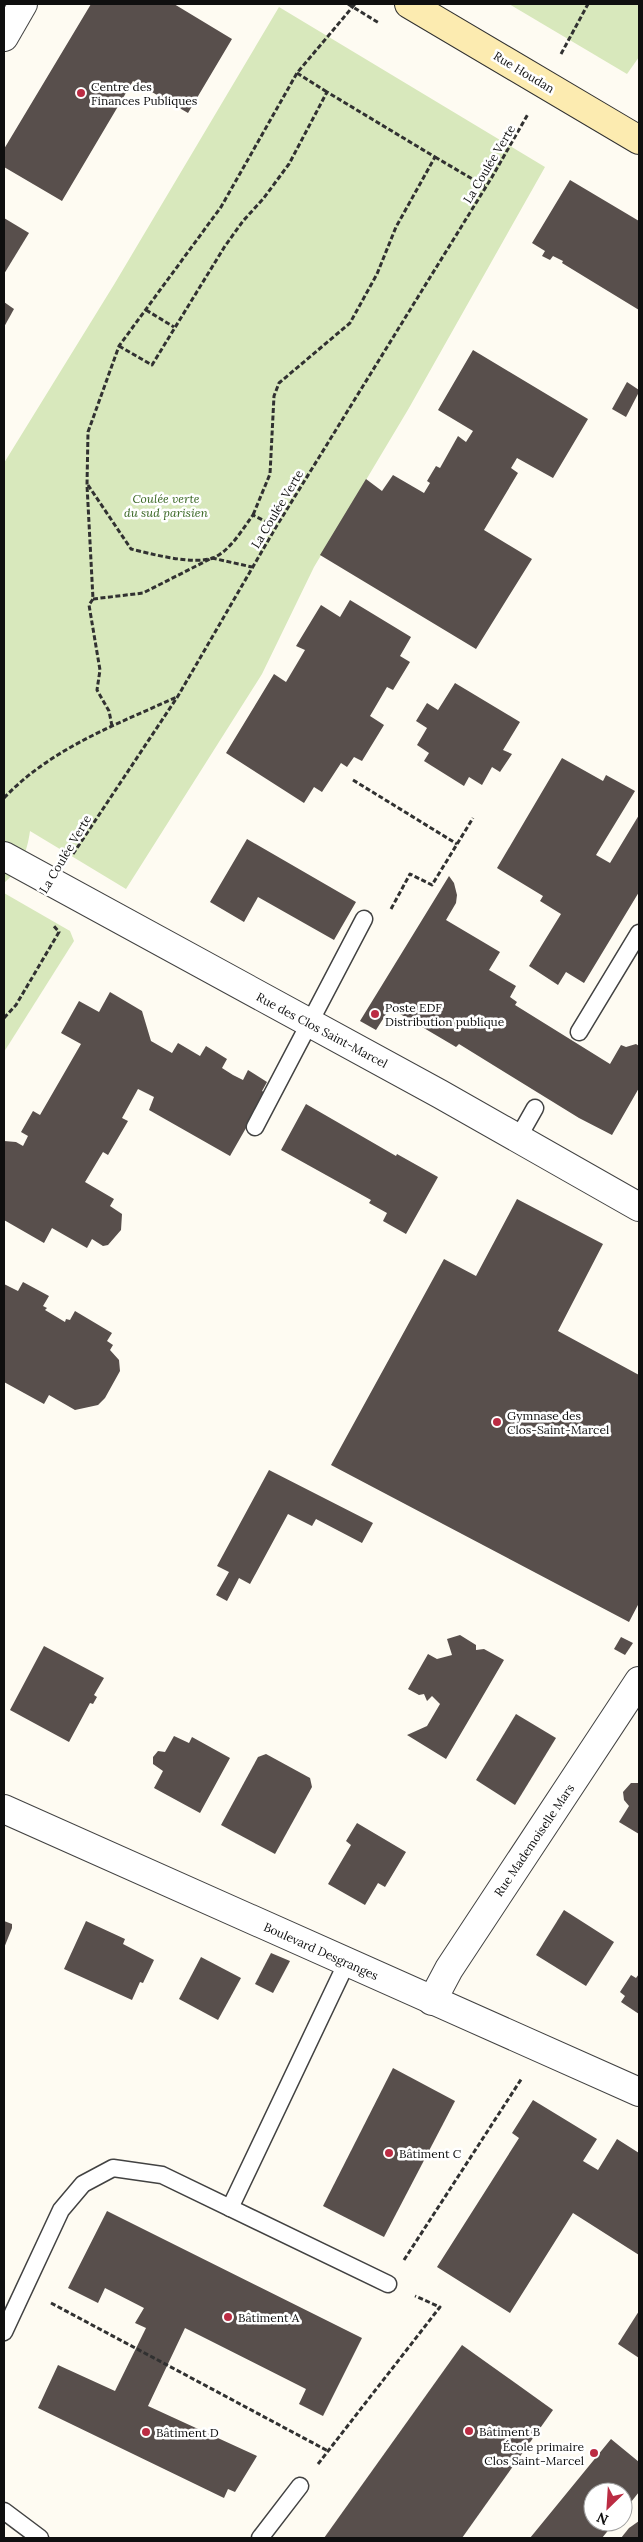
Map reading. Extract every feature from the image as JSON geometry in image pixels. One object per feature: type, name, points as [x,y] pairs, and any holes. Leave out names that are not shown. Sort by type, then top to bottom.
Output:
[{"type":"main road","name":"Rue Houdan","points":[[409,4],[639,140]]},
{"type":"street","points":[[4,37],[23,4]]},
{"type":"street","name":"Rue des Clos Saint-Marcel","points":[[4,856],[518,1138],[639,1207]]},
{"type":"street","name":"Rue Mademoiselle Mars","points":[[432,2001],[449,1968],[639,1681]]},
{"type":"street","name":"Boulevard Desgranges","points":[[4,1809],[639,2092]]},
{"type":"lane","points":[[255,1127],[364,919]]},
{"type":"lane","points":[[579,1032],[639,933]]},
{"type":"lane","points":[[518,1138],[535,1108]]},
{"type":"lane","points":[[230,2208],[347,1962]]},
{"type":"lane","points":[[4,2332],[61,2210],[83,2184],[113,2168],[162,2175],[388,2284]]},
{"type":"lane","points":[[260,2538],[300,2486]]},
{"type":"lane","points":[[4,2511],[40,2538]]},
{"type":"path","points":[[94,599],[87,485],[88,432],[119,346],[221,207],[297,74],[355,4]]},
{"type":"path","name":"La Coulée Verte","points":[[4,1018],[16,1005],[59,932],[43,911],[55,885],[178,696],[276,527],[486,187],[588,4]]},
{"type":"path","points":[[297,74],[486,187]]},
{"type":"path","points":[[119,346],[152,364],[225,246],[263,200],[288,164],[327,92]]},
{"type":"path","points":[[112,726],[109,710],[97,690],[100,670],[89,605],[94,599],[143,593],[212,558],[231,545],[253,516],[270,474],[274,396],[278,383],[350,323],[377,274],[396,227],[435,157]]},
{"type":"path","points":[[146,310],[174,327]]},
{"type":"path","points":[[87,485],[131,549],[172,559],[212,558],[252,567]]},
{"type":"path","points":[[253,516],[276,527]]},
{"type":"path","points":[[4,798],[15,786],[63,752],[112,726],[178,696]]},
{"type":"path","points":[[353,780],[457,844]]},
{"type":"path","points":[[410,874],[432,884],[473,818]]},
{"type":"path","points":[[410,2250],[541,2048]]},
{"type":"path","points":[[24,2288],[328,2451]]},
{"type":"path","points":[[300,2486],[440,2307]]},
{"type":"green space","points":[[509,4],[639,4],[639,57],[627,74]]},
{"type":"green space","name":"Coulée verte du sud parisien","points":[[279,7],[545,167],[409,408],[314,567],[262,674],[126,889],[30,831],[27,846],[19,866],[4,883],[4,463],[115,283]]},
{"type":"green space","points":[[4,893],[70,931],[74,941],[4,1052]]},
{"type":"building","name":"Centre des Finances Publiques","points":[[91,4],[174,4],[232,39],[188,113],[133,81],[62,201],[4,167],[4,149]]},
{"type":"building","points":[[570,180],[639,221],[639,310],[562,263],[563,261],[553,256],[550,260],[542,256],[545,251],[532,243]]},
{"type":"building","points":[[4,218],[29,233],[4,274]]},
{"type":"building","points":[[4,302],[14,309],[4,327]]},
{"type":"building","points":[[473,350],[588,419],[553,478],[517,458],[511,468],[518,473],[484,530],[532,559],[476,649],[320,555],[366,479],[382,491],[393,475],[424,493],[430,483],[427,481],[436,466],[440,468],[458,436],[466,442],[473,431],[438,410]]},
{"type":"building","points":[[627,382],[639,390],[639,392],[626,417],[612,409]]},
{"type":"building","points":[[350,600],[411,637],[400,656],[410,662],[393,690],[387,687],[370,716],[384,725],[362,761],[354,757],[347,767],[341,763],[322,792],[314,787],[304,803],[226,753],[274,674],[286,682],[305,650],[296,646],[321,605],[340,617]]},
{"type":"building","points":[[455,683],[520,722],[503,750],[512,754],[500,772],[492,767],[482,785],[469,777],[464,786],[424,761],[429,753],[417,745],[427,728],[416,721],[427,703],[438,710]]},
{"type":"building","points":[[562,758],[603,781],[606,775],[635,791],[596,855],[610,863],[639,815],[639,892],[584,983],[566,972],[558,985],[529,966],[561,914],[540,901],[543,896],[497,868]]},
{"type":"building","points":[[247,839],[356,902],[334,940],[258,897],[244,922],[210,902]]},
{"type":"building","points":[[449,876],[454,883],[457,895],[456,903],[446,920],[500,952],[489,970],[516,986],[510,997],[517,1002],[515,1005],[610,1064],[621,1045],[626,1047],[636,1044],[639,1046],[639,1088],[612,1135],[579,1118],[459,1044],[456,1047],[390,1008],[376,1030],[360,1021]]},
{"type":"building","points":[[110,992],[142,1011],[151,1041],[172,1053],[178,1043],[200,1056],[206,1046],[227,1059],[222,1068],[233,1075],[243,1080],[248,1070],[267,1082],[262,1091],[266,1093],[230,1156],[149,1110],[154,1097],[138,1089],[122,1118],[128,1121],[108,1155],[103,1152],[85,1182],[114,1199],[110,1206],[122,1214],[121,1230],[108,1245],[103,1246],[92,1239],[87,1248],[52,1228],[44,1243],[4,1220],[4,1141],[16,1142],[23,1146],[28,1136],[21,1132],[33,1111],[40,1115],[81,1044],[61,1033],[79,1001],[99,1012]]},
{"type":"building","points":[[306,1104],[396,1156],[397,1154],[438,1177],[406,1234],[383,1221],[387,1213],[369,1203],[371,1200],[281,1150]]},
{"type":"building","name":"Gymnase des Clos-Saint-Marcel","points":[[517,1199],[603,1244],[558,1331],[639,1375],[639,1603],[629,1622],[331,1465],[444,1259],[476,1276]]},
{"type":"building","points":[[23,1282],[49,1296],[43,1306],[47,1308],[45,1310],[65,1322],[66,1319],[70,1320],[75,1311],[112,1333],[107,1341],[113,1345],[110,1350],[119,1360],[120,1371],[105,1398],[98,1405],[75,1410],[49,1395],[44,1404],[4,1382],[4,1284],[18,1291]]},
{"type":"building","points":[[269,1470],[373,1523],[362,1543],[316,1519],[312,1526],[288,1514],[250,1584],[239,1578],[227,1601],[216,1595],[229,1572],[217,1566]]},
{"type":"building","points":[[460,1635],[476,1645],[476,1650],[484,1649],[504,1660],[446,1759],[407,1735],[427,1726],[440,1704],[432,1696],[427,1701],[424,1694],[419,1695],[408,1689],[428,1654],[437,1659],[452,1655],[447,1639]]},
{"type":"building","points":[[621,1637],[633,1643],[625,1655],[614,1649]]},
{"type":"building","points":[[44,1646],[104,1678],[94,1695],[97,1697],[93,1704],[90,1703],[69,1742],[10,1710]]},
{"type":"building","points":[[516,1714],[556,1738],[515,1805],[476,1780]]},
{"type":"building","points":[[174,1736],[189,1743],[192,1737],[230,1758],[200,1813],[154,1788],[163,1771],[153,1764],[153,1757],[158,1751],[165,1752]]},
{"type":"building","points":[[266,1754],[310,1778],[312,1787],[275,1854],[221,1825],[258,1757]]},
{"type":"building","points":[[631,1783],[639,1783],[639,1834],[619,1822],[629,1806],[624,1800],[623,1792]]},
{"type":"building","points":[[357,1823],[406,1852],[385,1887],[378,1883],[365,1905],[328,1884],[351,1845],[346,1841]]},
{"type":"building","points":[[564,1910],[614,1942],[586,1986],[536,1955]]},
{"type":"building","points":[[4,1921],[12,1924],[12,1928],[4,1948]]},
{"type":"building","points":[[86,1921],[125,1939],[123,1944],[154,1960],[143,1983],[140,1982],[132,2000],[64,1969]]},
{"type":"building","points":[[271,1953],[290,1961],[273,1993],[255,1984]]},
{"type":"building","points":[[201,1957],[241,1978],[218,2020],[179,1999]]},
{"type":"building","points":[[639,1974],[639,2014],[621,2002],[625,1996],[620,1992],[631,1975],[636,1978]]},
{"type":"building","name":"Bâtiment C","points":[[393,2068],[455,2101],[384,2237],[323,2206]]},
{"type":"building","points":[[533,2100],[597,2139],[583,2161],[598,2170],[617,2139],[639,2153],[639,2255],[573,2213],[510,2313],[437,2267],[519,2138],[512,2133]]},
{"type":"building","name":"Bâtiment A","points":[[107,2211],[362,2338],[323,2416],[299,2404],[306,2389],[185,2328],[148,2406],[257,2456],[235,2492],[228,2489],[224,2498],[38,2408],[58,2365],[115,2391],[146,2328],[135,2323],[144,2308],[105,2288],[98,2303],[68,2288]]},
{"type":"building","points":[[639,2311],[639,2358],[618,2344]]},
{"type":"building","name":"Bâtiment B","points":[[462,2345],[553,2410],[462,2538],[324,2538]]},
{"type":"building","points":[[611,2439],[639,2462],[639,2492],[633,2500],[633,2482],[583,2482],[583,2532],[607,2532],[602,2538],[530,2538]]},
{"type":"building","points":[[639,2521],[639,2538],[621,2538],[626,2532],[633,2532],[633,2525]]},
{"type":"place","name":"Centre des Finances Publiques","points":[[81,93]]},
{"type":"place","name":"Poste EDF Distribution publique","points":[[375,1014]]},
{"type":"place","name":"Gymnase des Clos-Saint-Marcel","points":[[497,1422]]},
{"type":"place","name":"Bâtiment C","points":[[389,2153]]},
{"type":"place","name":"Bâtiment A","points":[[228,2317]]},
{"type":"place","name":"Bâtiment B","points":[[469,2431]]},
{"type":"place","name":"Bâtiment D","points":[[146,2432]]},
{"type":"place","name":"École primaire Clos Saint-Marcel","points":[[594,2453]]}]
